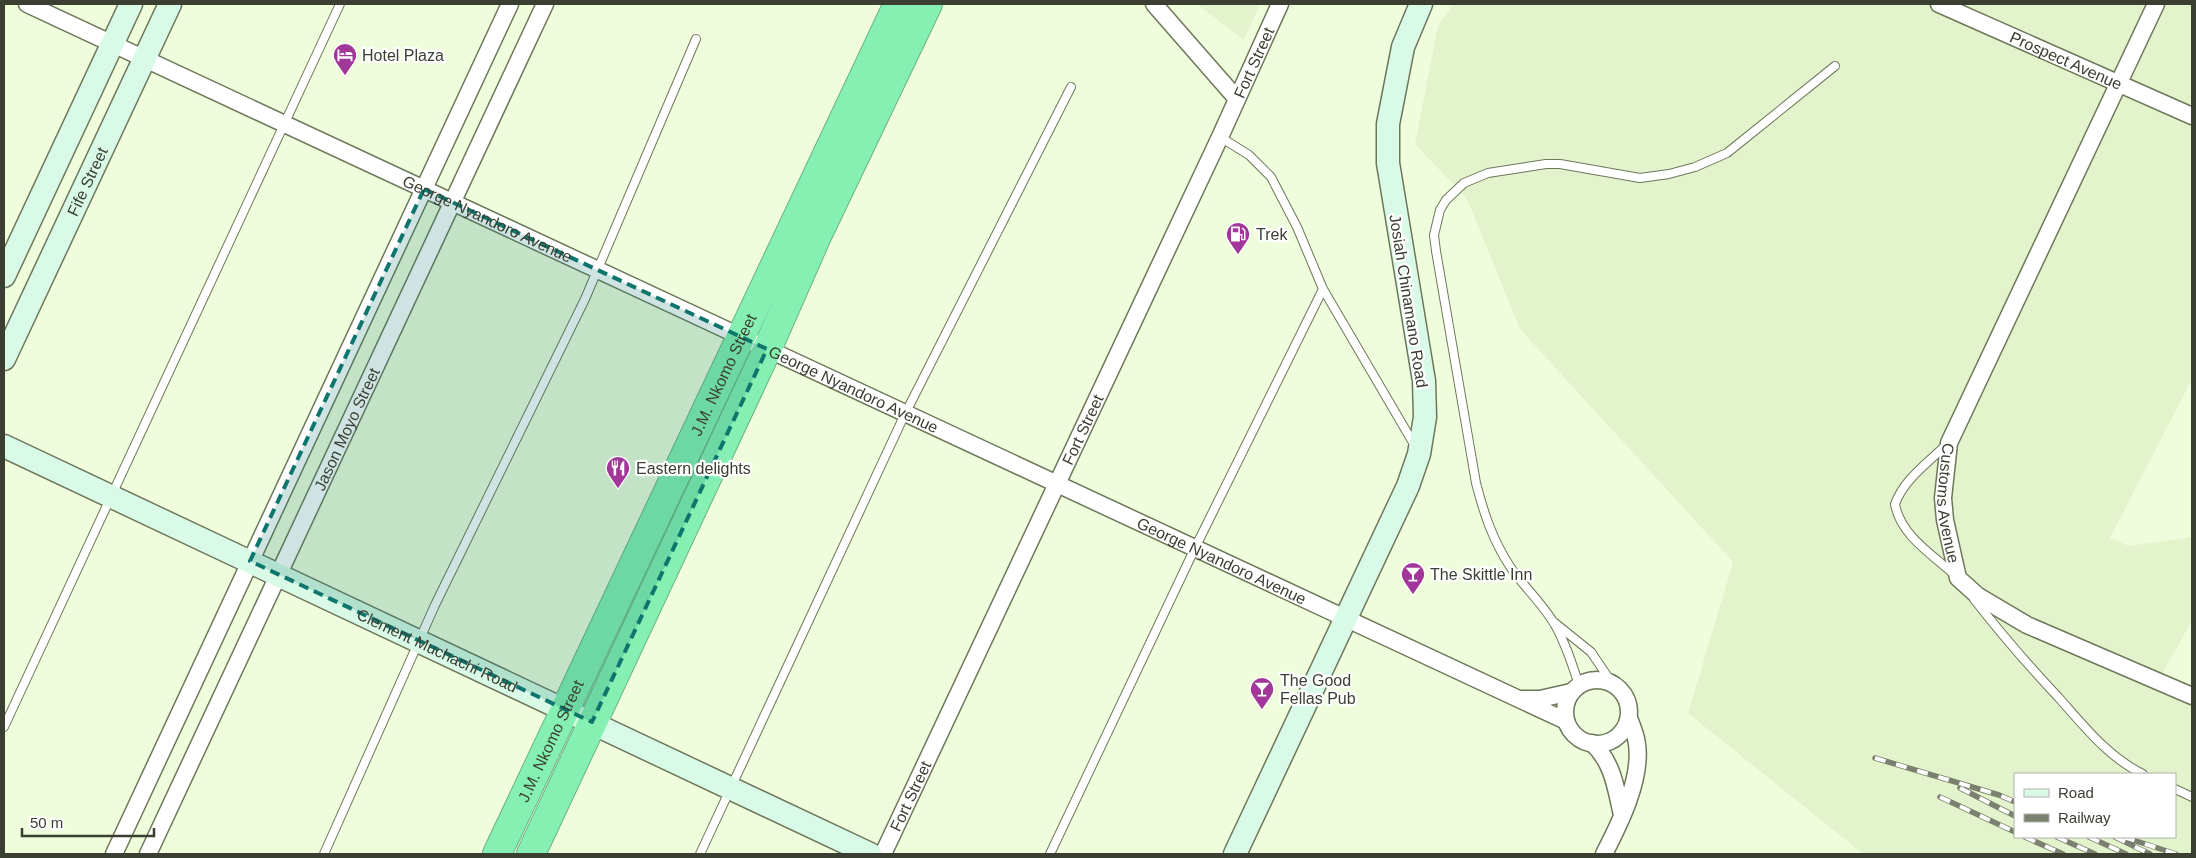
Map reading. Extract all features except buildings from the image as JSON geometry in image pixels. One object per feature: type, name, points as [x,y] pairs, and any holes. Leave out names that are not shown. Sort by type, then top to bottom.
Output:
[{"type":"highway","name":"J.M. Nkomo Street","points":[[498,854],[898,4]]},
{"type":"highway","name":"J.M. Nkomo Street","points":[[531,854],[767,349],[817,236],[928,4]]},
{"type":"street","name":"George Nyandoro Avenue","points":[[27,4],[1566,722]]},
{"type":"street","points":[[4,276],[131,4]]},
{"type":"street","name":"Fife Street","points":[[4,359],[170,4]]},
{"type":"street","name":"Jason Moyo Street","points":[[114,854],[510,4]]},
{"type":"street","name":"Jason Moyo Street","points":[[148,854],[545,4]]},
{"type":"street","points":[[1154,4],[1237,99]]},
{"type":"street","name":"Fort Street","points":[[883,854],[1220,137],[1280,4]]},
{"type":"street","name":"Josiah Chinamano Road","points":[[1235,854],[1408,486],[1419,454],[1425,417],[1424,380],[1388,163],[1388,124],[1403,47],[1421,4]]},
{"type":"street","name":"Prospect Avenue","points":[[1939,4],[2192,116]]},
{"type":"street","name":"Customs Avenue","points":[[2156,4],[1949,443],[1944,498],[1945,520],[1958,578],[1978,596],[2027,625],[2192,696]]},
{"type":"street","name":"Clement Muchachi Road","points":[[4,446],[566,709],[870,854]]},
{"type":"street","points":[[1604,854],[1623,817],[1636,769],[1637,744],[1629,718],[1628,704],[1622,692],[1612,683],[1601,679],[1589,680],[1575,688],[1566,701],[1566,722],[1576,736],[1592,743],[1601,751],[1607,762],[1623,817]]},
{"type":"street","name":"George Nyandoro Avenue","points":[[1519,699],[1540,699],[1575,688]]},
{"type":"street","points":[[1592,743],[1608,742],[1616,738],[1622,732],[1629,718]]},
{"type":"lane","points":[[4,727],[340,4]]},
{"type":"lane","points":[[324,854],[419,640],[598,270],[696,39]]},
{"type":"lane","points":[[1575,688],[1567,648],[1554,622],[1511,568],[1486,520],[1476,484],[1435,243],[1434,235],[1440,210],[1446,200],[1464,183],[1488,173],[1546,164],[1560,164],[1640,178],[1669,174],[1711,161],[1727,153],[1835,66]]},
{"type":"lane","points":[[700,854],[905,413],[1071,87]]},
{"type":"lane","points":[[1220,137],[1249,155],[1272,178],[1297,227],[1324,289],[1419,454]]},
{"type":"lane","points":[[1050,854],[1195,548],[1324,289]]},
{"type":"lane","points":[[1949,443],[1901,491],[1895,504],[1900,522],[1909,533],[1958,578],[2006,641],[2094,737],[2127,766],[2142,773]]},
{"type":"lane","points":[[1554,622],[1591,652],[1612,683]]},
{"type":"lane","points":[[2176,789],[2192,797]]},
{"type":"highlighted area","points":[[424,189],[767,349],[592,722],[250,561]]},
{"type":"shaded area","points":[[1197,4],[1260,4],[1244,40]]},
{"type":"shaded area","points":[[1453,4],[2192,4],[2192,379],[2110,538],[2129,546],[2192,537],[2192,620],[2157,683],[2192,700],[2192,854],[1863,854],[1688,713],[1733,562],[1520,329],[1467,199],[1415,144],[1438,26]]},
{"type":"railway","points":[[1875,758],[1999,795],[2014,802]]},
{"type":"railway","points":[[1960,788],[2014,815]]},
{"type":"railway","points":[[1940,797],[2014,832]]},
{"type":"railway","points":[[2027,838],[2063,854]]},
{"type":"railway","points":[[2059,838],[2095,854]]},
{"type":"railway","points":[[2091,838],[2126,854]]},
{"type":"railway","points":[[2117,838],[2150,854]]},
{"type":"railway","points":[[2127,838],[2176,854]]},
{"type":"place","name":"Hotel Plaza","points":[[345,76]]},
{"type":"place","name":"Trek","points":[[1238,255]]},
{"type":"place","name":"Eastern delights","points":[[618,489]]},
{"type":"place","name":"The Skittle Inn","points":[[1413,595]]},
{"type":"place","name":"The Good Fellas Pub","points":[[1262,710]]}]
